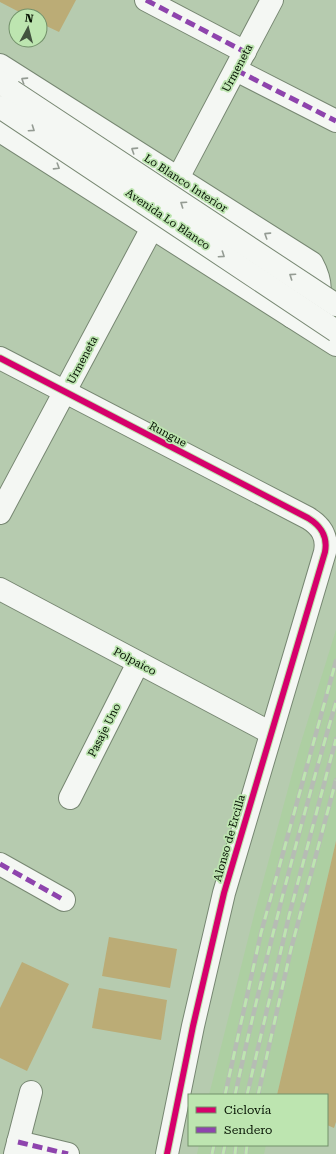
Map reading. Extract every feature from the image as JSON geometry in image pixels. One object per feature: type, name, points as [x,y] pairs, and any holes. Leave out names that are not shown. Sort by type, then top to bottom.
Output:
[{"type":"street","points":[[146,0],[336,121]]},
{"type":"street","name":"Urmeneta","points":[[178,178],[272,0]]},
{"type":"street","name":"Lo Blanco Interior","points":[[0,65],[312,264],[320,282],[320,293],[315,305],[310,310],[292,317]]},
{"type":"street","name":"Avenida Lo Blanco","points":[[4,93],[336,305]]},
{"type":"street","name":"Avenida Lo Blanco","points":[[4,93],[336,331]]},
{"type":"street","points":[[0,131],[336,345]]},
{"type":"street","name":"Urmeneta","points":[[0,513],[152,228]]},
{"type":"street","name":"Rungue","points":[[0,358],[308,518],[324,532]]},
{"type":"street","name":"Alonso de Ercilla","points":[[167,1154],[193,1026],[222,900],[327,545],[324,532]]},
{"type":"street","name":"Polpaico","points":[[0,589],[271,733]]},
{"type":"street","name":"Pasaje Uno","points":[[70,798],[138,663]]},
{"type":"street","points":[[0,864],[64,900]]},
{"type":"street","points":[[31,1092],[17,1148],[68,1154]]},
{"type":"shaded area","points":[[0,0],[76,0],[59,32],[48,27],[48,8],[12,8],[0,2]]},
{"type":"shaded area","points":[[336,630],[336,841],[277,1094],[209,1094],[255,911],[298,752]]},
{"type":"shaded area","points":[[336,841],[336,1122],[334,1128],[328,1125],[328,1094],[277,1094]]},
{"type":"shaded area","points":[[109,937],[177,949],[170,988],[102,976]]},
{"type":"shaded area","points":[[22,962],[69,984],[27,1071],[0,1058],[0,1008]]},
{"type":"shaded area","points":[[99,988],[167,1000],[161,1040],[92,1028]]},
{"type":"shaded area","points":[[199,1146],[266,1146],[264,1154],[197,1154]]},
{"type":"railway","points":[[225,1094],[261,933],[336,661]]},
{"type":"railway","points":[[235,1094],[282,898],[336,702]]},
{"type":"railway","points":[[247,1094],[289,916],[336,739]]},
{"type":"railway","points":[[258,1094],[291,949],[336,780]]},
{"type":"railway","points":[[212,1154],[214,1146]]},
{"type":"railway","points":[[223,1154],[225,1146]]},
{"type":"railway","points":[[235,1154],[236,1146]]},
{"type":"railway","points":[[246,1154],[247,1146]]},
{"type":"marked path","points":[[146,0],[245,52]]},
{"type":"marked path","points":[[236,70],[336,121]]},
{"type":"marked path","points":[[0,864],[64,900]]},
{"type":"marked path","points":[[18,1142],[68,1154]]},
{"type":"cycle path","points":[[0,358],[308,518],[317,524],[324,536],[326,546],[325,552],[224,893],[193,1026],[167,1154]]}]
